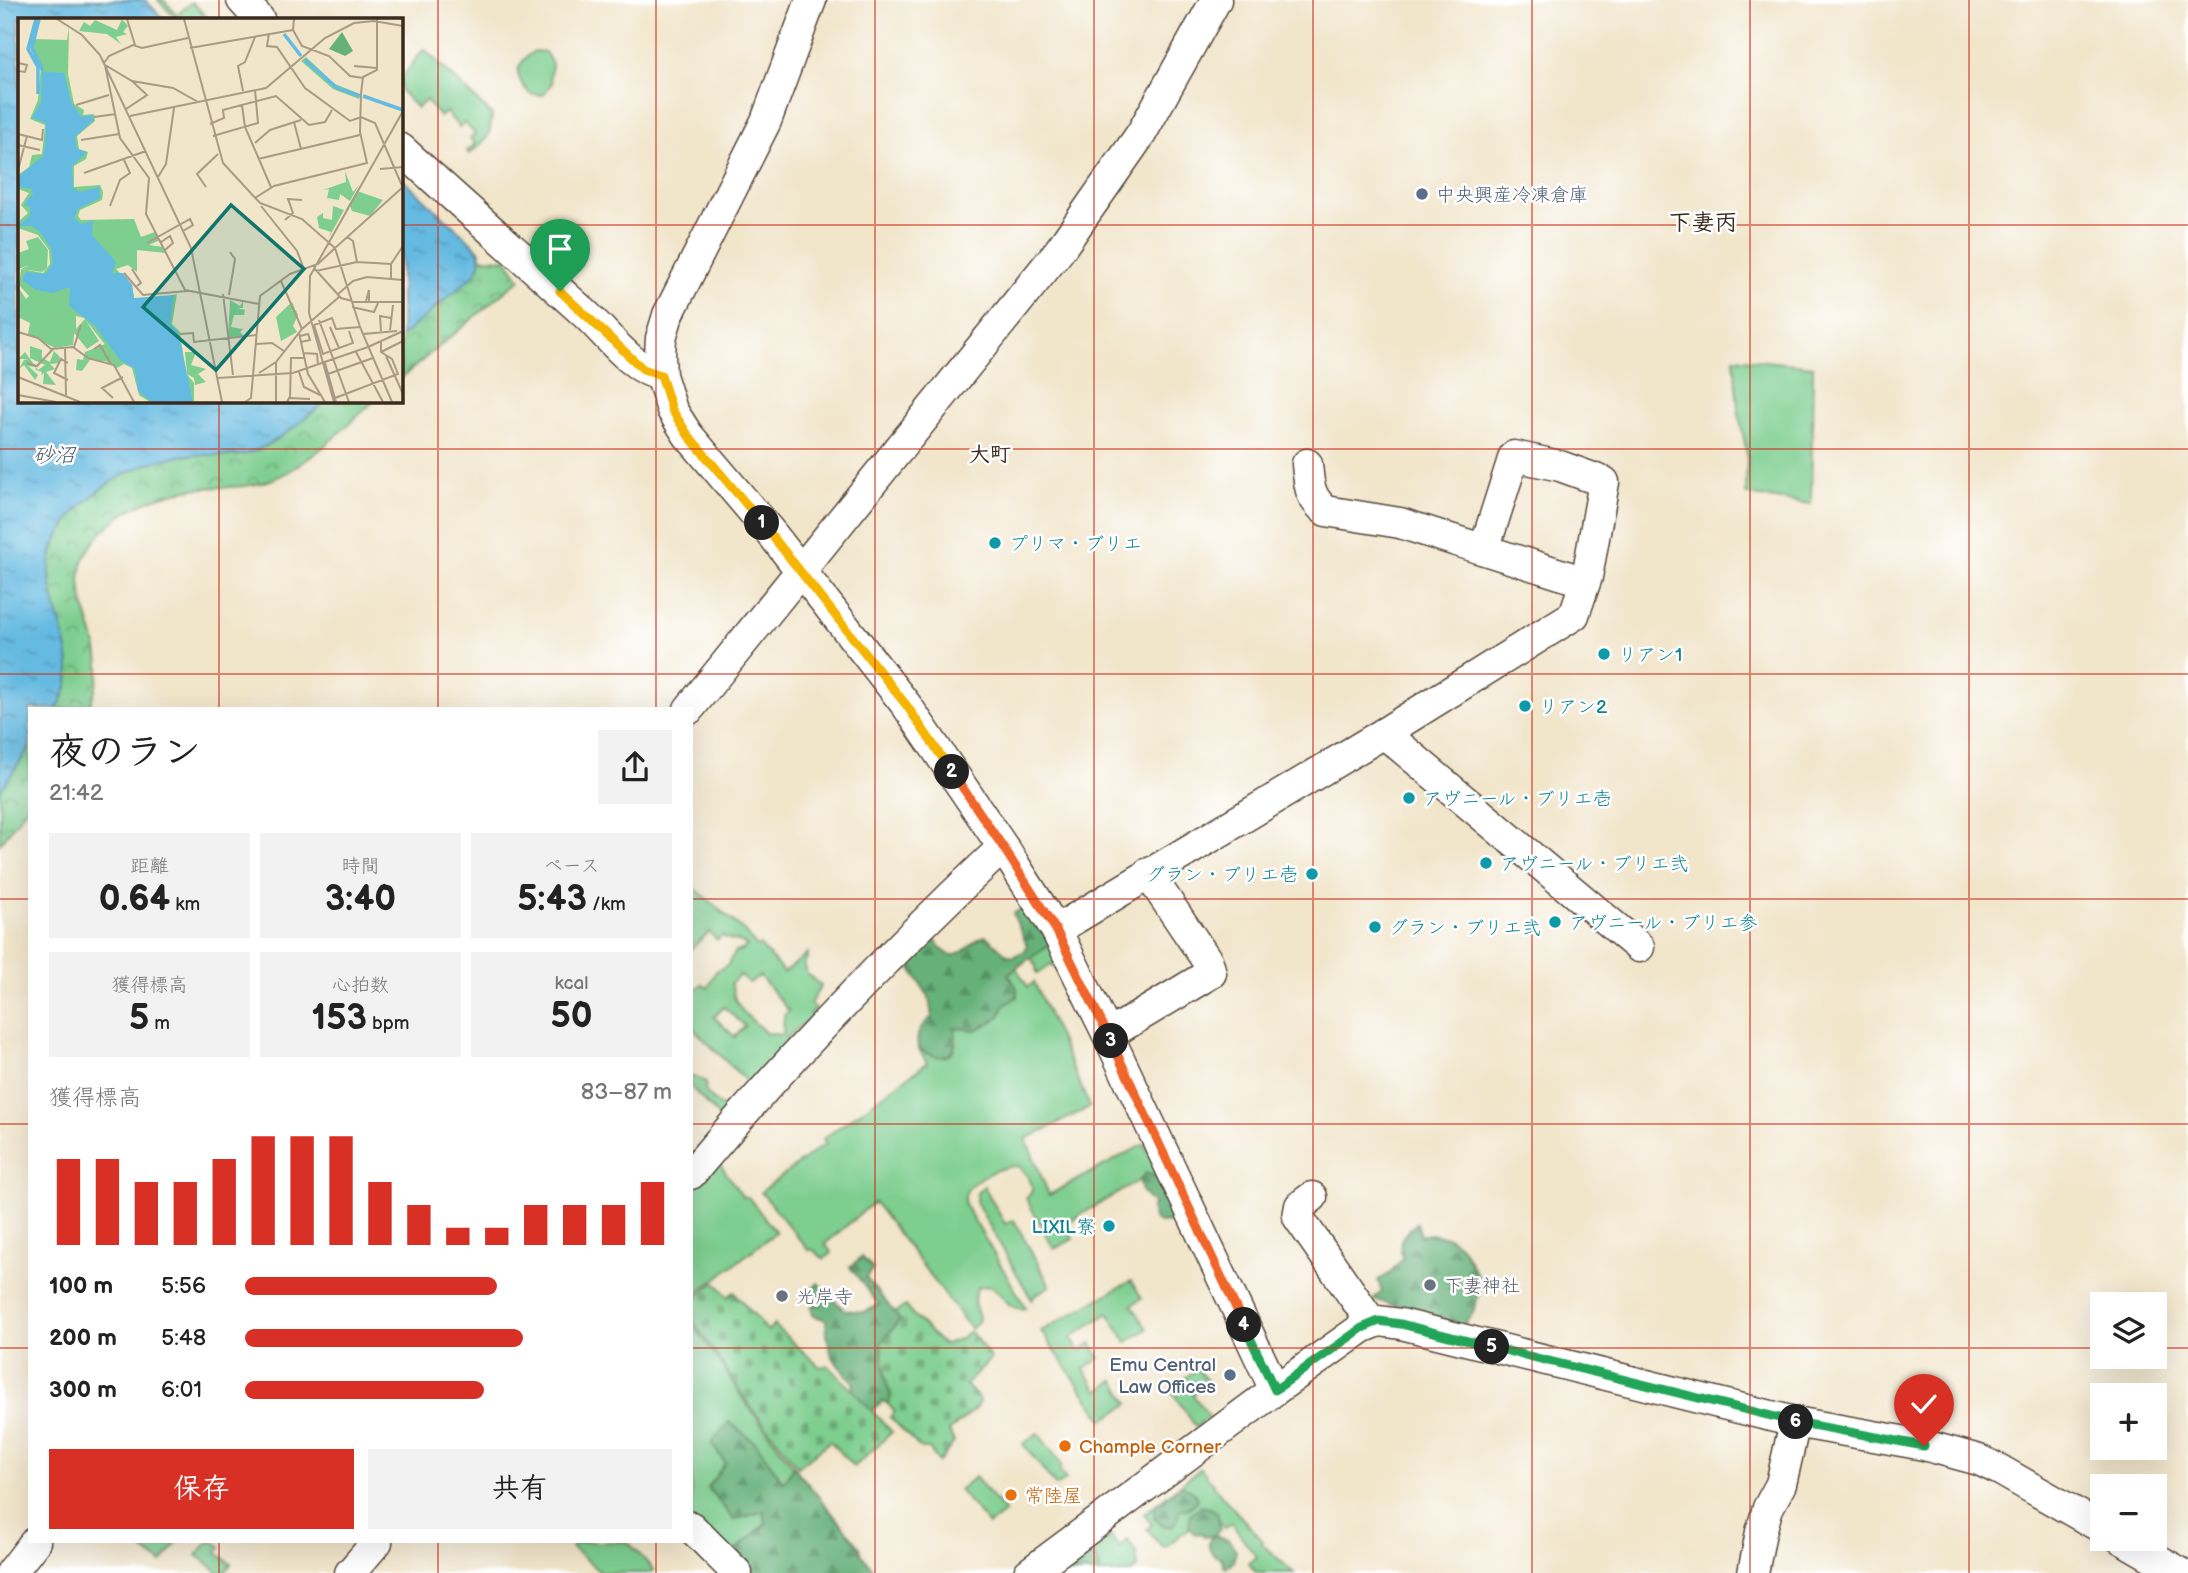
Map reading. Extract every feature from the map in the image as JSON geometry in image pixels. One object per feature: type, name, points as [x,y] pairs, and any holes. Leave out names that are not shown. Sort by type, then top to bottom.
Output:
[{"type":"street","points":[[242,0],[258,18]]},
{"type":"street","points":[[811,0],[766,121],[668,315],[662,338],[661,375],[672,410],[688,435],[800,570],[907,706],[1056,930],[1275,1390]]},
{"type":"street","points":[[691,707],[1080,222],[1142,134],[1216,0]]},
{"type":"street","points":[[402,150],[583,312],[632,360],[643,369],[661,375]]},
{"type":"street","points":[[1056,930],[1384,733],[1574,615],[1585,582],[1604,482],[1560,466],[1514,456],[1484,550]]},
{"type":"street","points":[[1307,464],[1310,489],[1317,503],[1326,511],[1400,523],[1585,582]]},
{"type":"street","points":[[1384,733],[1639,947]]},
{"type":"street","points":[[693,1172],[874,971],[1003,847]]},
{"type":"street","points":[[1108,1035],[1211,973],[1208,962],[1148,873]]},
{"type":"street","points":[[1312,1197],[1300,1206],[1298,1217],[1376,1322]]},
{"type":"street","points":[[1029,1573],[1275,1390],[1376,1322],[1401,1324],[1796,1422],[1924,1446],[1979,1460],[2090,1521]]},
{"type":"street","points":[[1753,1573],[1760,1532],[1768,1508],[1781,1484],[1796,1422]]},
{"type":"street","points":[[693,1529],[737,1573]]},
{"type":"street","points":[[11,1573],[34,1543]]},
{"type":"street","points":[[350,1573],[376,1543]]},
{"type":"street","points":[[2143,1551],[2181,1573]]},
{"type":"green space","name":"砂沼","points":[[0,0],[145,0],[162,18],[18,18],[18,402],[373,402],[311,457],[282,475],[250,485],[194,489],[162,496],[131,509],[104,530],[85,557],[80,584],[98,657],[98,681],[89,707],[28,707],[28,806],[0,844]]},
{"type":"green space","points":[[158,0],[164,0],[177,15],[192,2],[207,18],[175,18]]},
{"type":"green space","points":[[424,49],[492,115],[487,138],[469,154],[467,151],[475,144],[470,138],[475,134],[465,123],[459,127],[446,112],[440,117],[426,100],[417,108],[402,92],[402,77]]},
{"type":"green space","points":[[534,51],[545,52],[552,64],[552,83],[543,95],[530,94],[519,77],[519,67]]},
{"type":"green space","points":[[402,179],[479,250],[481,258],[506,259],[520,279],[402,377]]},
{"type":"green space","points":[[1734,358],[1813,366],[1811,504],[1746,495],[1747,454],[1738,409]]},
{"type":"green space","points":[[693,887],[742,929],[757,947],[760,945],[784,973],[808,953],[804,963],[807,974],[821,986],[810,1004],[816,1009],[810,1014],[816,1023],[808,1020],[786,1038],[794,1048],[754,1089],[693,1028],[693,991],[702,984],[708,988],[716,971],[728,965],[735,952],[747,946],[722,936],[717,940],[709,932],[693,947]],"holes":[[[740,975],[749,983],[760,976],[789,1011],[784,1015],[783,1035],[766,1033],[743,1012],[735,999],[731,983]],[[724,1007],[745,1026],[735,1037],[714,1017]]]},
{"type":"green space","points":[[1021,909],[1029,912],[1051,943],[1008,974],[1017,988],[1017,997],[1004,1006],[1000,1016],[976,1030],[954,1028],[955,1046],[947,1056],[936,1057],[919,1049],[917,1039],[920,1031],[932,1017],[929,997],[910,967],[906,970],[901,968],[895,960],[927,927],[940,948],[951,956],[957,955],[986,936],[1012,957],[1025,951],[1027,945],[1013,914]]},
{"type":"green space","points":[[1051,943],[1064,974],[1051,965],[1037,974],[1031,958]]},
{"type":"green space","points":[[1016,968],[1028,987],[1034,982],[1090,1107],[1026,1139],[1049,1195],[1144,1144],[1163,1179],[1156,1176],[1140,1180],[1065,1224],[1073,1239],[1054,1249],[1026,1198],[1032,1186],[1019,1166],[1002,1168],[974,1182],[968,1189],[965,1205],[1026,1308],[1011,1306],[992,1288],[977,1288],[974,1301],[979,1318],[971,1329],[874,1202],[825,1244],[832,1253],[824,1259],[812,1249],[809,1251],[761,1192],[826,1143],[823,1139],[927,1063],[919,1049],[930,1055],[954,1028],[1004,1006],[1017,988],[1008,974]]},
{"type":"green space","points":[[693,1077],[706,1082],[705,1091],[719,1105],[730,1109],[726,1124],[693,1089]]},
{"type":"green space","points":[[717,1160],[743,1197],[748,1197],[776,1232],[693,1296],[693,1188]]},
{"type":"green space","points":[[1146,1173],[1166,1180],[1177,1215],[1171,1222],[1159,1223],[1154,1219],[1151,1209],[1154,1204],[1140,1185]]},
{"type":"green space","points":[[984,1186],[1005,1224],[1014,1220],[1050,1286],[1035,1295],[1032,1300],[976,1202],[977,1193]]},
{"type":"green space","points":[[1417,1223],[1421,1236],[1430,1234],[1448,1237],[1462,1247],[1482,1284],[1473,1313],[1463,1326],[1373,1299],[1382,1292],[1378,1280],[1388,1275],[1403,1258],[1400,1246],[1402,1238]]},
{"type":"green space","points":[[862,1257],[873,1269],[866,1278],[900,1319],[881,1343],[885,1378],[891,1397],[888,1404],[883,1401],[874,1409],[867,1426],[847,1413],[854,1383],[832,1355],[826,1320],[813,1315],[811,1307],[819,1299],[812,1288],[818,1283],[844,1310],[865,1312],[879,1305],[850,1267]]},
{"type":"green space","points":[[1131,1281],[1142,1298],[1132,1305],[1147,1329],[1127,1342],[1108,1313],[1071,1338],[1080,1351],[1091,1343],[1100,1358],[1084,1369],[1098,1391],[1115,1380],[1129,1404],[1103,1420],[1041,1331]]},
{"type":"green space","points":[[715,1282],[728,1297],[734,1292],[768,1331],[774,1325],[820,1367],[828,1365],[892,1432],[854,1467],[830,1441],[798,1467],[748,1403],[693,1321],[693,1300]]},
{"type":"green space","points":[[905,1306],[943,1345],[970,1331],[991,1358],[966,1385],[980,1400],[975,1409],[949,1431],[954,1442],[939,1462],[929,1449],[921,1449],[890,1417],[895,1412],[888,1404],[891,1397],[885,1377],[881,1343],[900,1320],[895,1313]]},
{"type":"green space","points":[[693,1325],[745,1402],[794,1467],[783,1482],[756,1443],[725,1463],[709,1488],[734,1520],[764,1511],[767,1523],[728,1557],[693,1521]]},
{"type":"green space","points":[[1197,1369],[1208,1382],[1193,1395],[1209,1416],[1196,1427],[1170,1389]]},
{"type":"green space","points":[[729,1422],[756,1443],[783,1482],[794,1467],[860,1547],[862,1555],[876,1573],[744,1573],[728,1557],[766,1523],[764,1511],[734,1520],[708,1488],[725,1463],[711,1443]]},
{"type":"green space","points":[[1038,1433],[1062,1465],[1060,1471],[1066,1480],[1056,1486],[1023,1444]]},
{"type":"green space","points":[[1201,1468],[1222,1496],[1263,1541],[1262,1544],[1294,1573],[1256,1573],[1249,1563],[1257,1557],[1231,1523],[1224,1528],[1217,1518],[1207,1514],[1165,1547],[1161,1546],[1147,1529],[1152,1525],[1144,1514]]},
{"type":"green space","points":[[975,1477],[1005,1512],[989,1525],[959,1490]]},
{"type":"green space","points":[[1179,1485],[1191,1490],[1197,1501],[1189,1508],[1179,1510],[1177,1521],[1171,1527],[1162,1525],[1154,1518],[1156,1504],[1164,1501]]},
{"type":"green space","points":[[1201,1506],[1215,1510],[1218,1515],[1220,1529],[1214,1535],[1205,1537],[1201,1533],[1195,1534],[1189,1528],[1190,1514]]},
{"type":"green space","points":[[1111,1536],[1119,1547],[1128,1540],[1136,1553],[1138,1567],[1130,1573],[1062,1573]]},
{"type":"green space","points":[[1211,1537],[1229,1540],[1236,1551],[1233,1562],[1226,1568],[1222,1558],[1209,1548]]},
{"type":"green space","points":[[134,1543],[176,1544],[162,1563]]},
{"type":"green space","points":[[207,1543],[216,1543],[221,1547],[217,1553],[231,1564],[224,1573],[220,1573],[197,1555]]},
{"type":"green space","points":[[576,1543],[629,1543],[654,1570],[651,1573],[601,1573],[571,1547]]},
{"type":"green space","points":[[1081,1555],[1096,1559],[1099,1573],[1072,1573],[1072,1563]]},
{"type":"water","name":"砂沼","points":[[0,0],[145,0],[162,18],[18,18],[18,402],[325,402],[288,432],[257,450],[233,456],[172,457],[152,463],[112,482],[78,509],[55,544],[50,564],[55,606],[67,648],[69,669],[66,689],[57,707],[28,707],[28,750],[0,791]]},
{"type":"water","points":[[402,179],[477,250],[479,267],[473,276],[402,336]]},
{"type":"place","name":"中央興産冷凍倉庫","points":[[1422,194]]},
{"type":"place","name":"プリマ・ブリエ","points":[[995,543]]},
{"type":"place","name":"リアン1","points":[[1604,654]]},
{"type":"place","name":"リアン2","points":[[1525,706]]},
{"type":"place","name":"アヴニール・ブリエ壱","points":[[1409,798]]},
{"type":"place","name":"アヴニール・ブリエ弐","points":[[1486,863]]},
{"type":"place","name":"グラン・ブリエ壱","points":[[1312,874]]},
{"type":"place","name":"アヴニール・ブリエ参","points":[[1555,922]]},
{"type":"place","name":"グラン・ブリエ弐","points":[[1375,927]]},
{"type":"place","name":"LIXIL寮","points":[[1109,1226]]},
{"type":"place","name":"下妻神社","points":[[1430,1285]]},
{"type":"place","name":"光岸寺","points":[[782,1296]]},
{"type":"place","name":"Emu Central Law Offices","points":[[1230,1375]]},
{"type":"place","name":"Chample Corner","points":[[1065,1446]]},
{"type":"place","name":"常陸屋","points":[[1011,1495]]},
{"type":"district","name":"下妻丙","points":[[1703,222]]},
{"type":"district","name":"大町","points":[[990,454]]},
{"type":"route","points":[[560,291],[632,360],[643,369],[661,375],[672,410],[688,435],[772,534],[907,706],[1003,847],[1056,930],[1275,1390],[1362,1328],[1379,1321],[1401,1324],[1796,1422],[1924,1446]]}]
